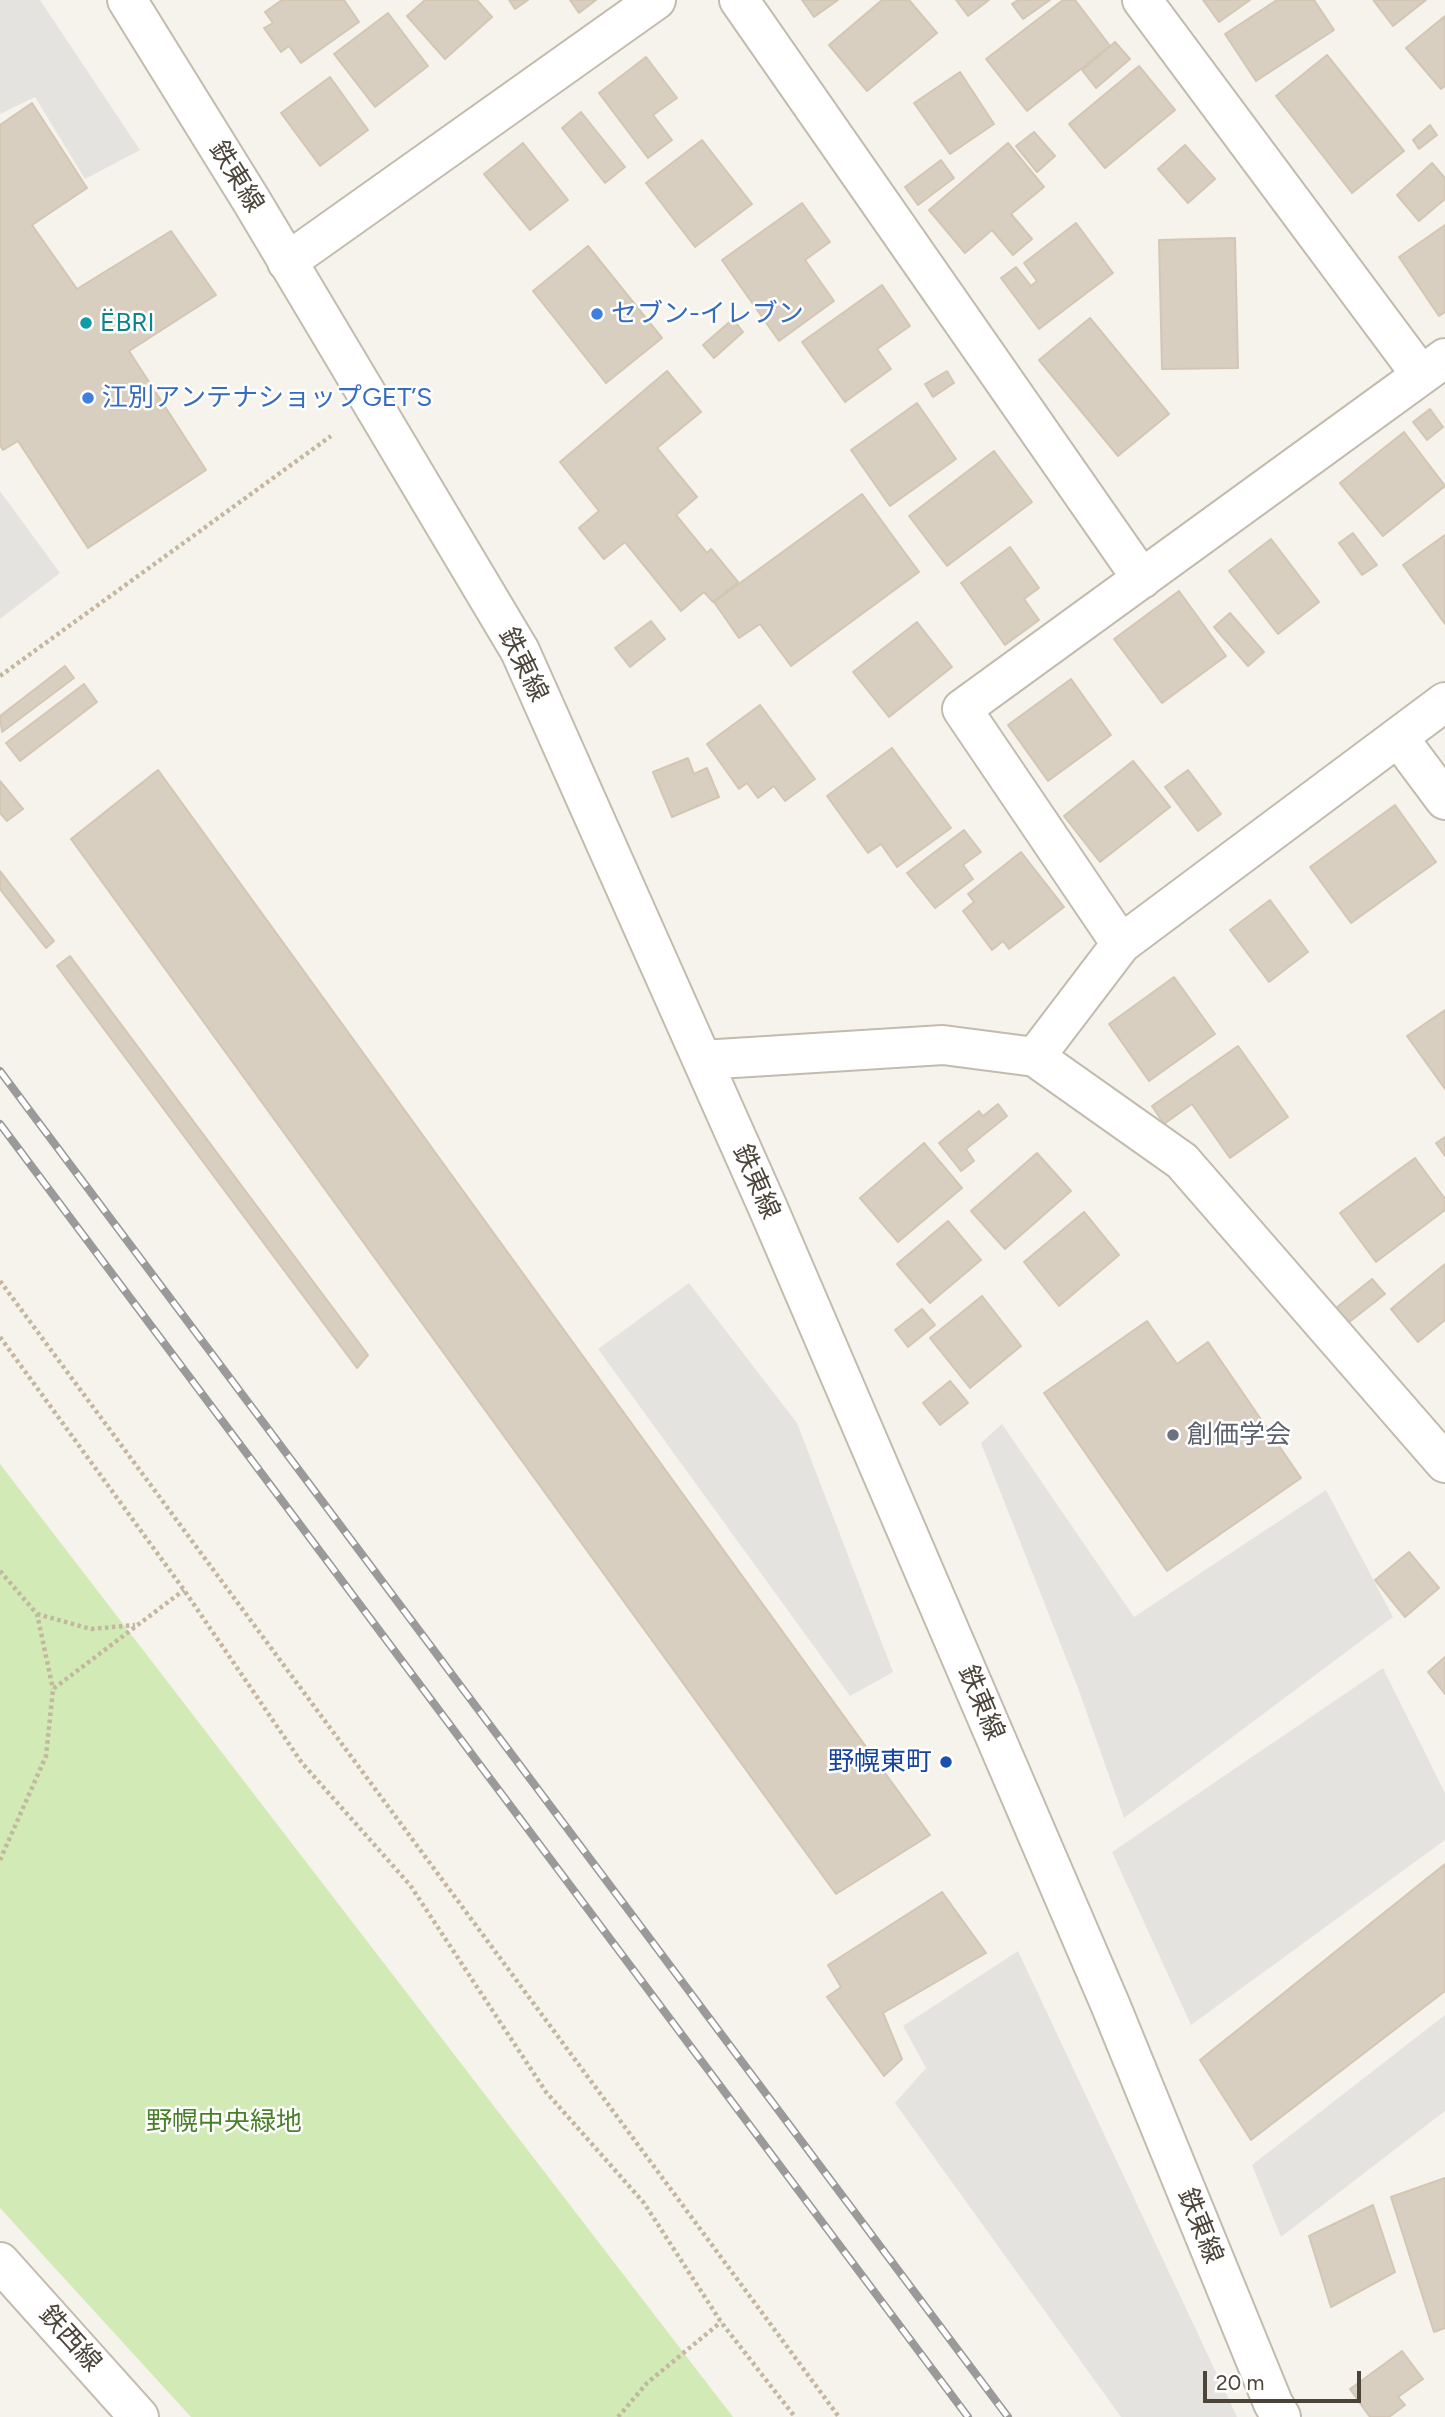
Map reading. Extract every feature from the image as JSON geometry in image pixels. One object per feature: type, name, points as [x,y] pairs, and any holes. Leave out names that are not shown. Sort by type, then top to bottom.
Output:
[{"type":"street","name":"鉄東線","points":[[127,0],[288,262],[520,651],[768,1208],[1110,2004],[1281,2417]]},
{"type":"street","points":[[288,262],[656,0]]},
{"type":"street","points":[[738,0],[1142,579]]},
{"type":"street","points":[[1121,944],[962,709],[1433,367],[1142,0]]},
{"type":"street","points":[[1035,1057],[1121,944],[1445,702]]},
{"type":"street","points":[[1398,737],[1445,800]]},
{"type":"street","points":[[702,1060],[943,1045],[1035,1057],[1182,1161],[1445,1463]]},
{"type":"street","name":"鉄西線","points":[[0,2262],[139,2417]]},
{"type":"path","points":[[0,676],[331,436]]},
{"type":"path","points":[[0,1281],[839,2417]]},
{"type":"path","points":[[0,1337],[184,1590],[302,1763],[410,1885],[546,2092],[644,2203],[721,2322],[795,2417]]},
{"type":"path","points":[[0,1571],[37,1614],[53,1689],[46,1756],[0,1860]]},
{"type":"path","points":[[53,1689],[184,1590]]},
{"type":"path","points":[[37,1614],[91,1629],[138,1625]]},
{"type":"path","points":[[618,2417],[647,2383],[721,2322]]},
{"type":"green space","name":"野幌中央緑地","points":[[0,1464],[733,2417],[191,2417],[0,2208]]},
{"type":"shaded area","points":[[0,0],[40,0],[140,150],[85,179],[35,97],[0,114]]},
{"type":"shaded area","points":[[0,491],[60,573],[0,619]]},
{"type":"shaded area","points":[[689,1283],[797,1423],[893,1672],[850,1696],[598,1349]]},
{"type":"shaded area","points":[[1002,1424],[1134,1617],[1326,1490],[1393,1617],[1124,1818],[1078,1688],[981,1443]]},
{"type":"shaded area","points":[[1383,1668],[1445,1793],[1445,1840],[1191,2025],[1112,1852]]},
{"type":"shaded area","points":[[1018,1951],[1237,2417],[1121,2417],[895,2103],[926,2068],[903,2026]]},
{"type":"shaded area","points":[[1445,2015],[1445,2111],[1281,2237],[1252,2165]]},
{"type":"building","points":[[282,0],[344,0],[359,22],[301,63],[289,46],[281,52],[264,28],[273,23],[265,12]]},
{"type":"building","points":[[425,0],[477,0],[492,17],[445,59],[407,16]]},
{"type":"building","points":[[509,0],[528,0],[515,9]]},
{"type":"building","points":[[570,0],[596,0],[579,13]]},
{"type":"building","points":[[802,0],[838,0],[814,17]]},
{"type":"building","points":[[882,0],[909,0],[937,33],[867,91],[829,45]]},
{"type":"building","points":[[956,0],[989,0],[968,16]]},
{"type":"building","points":[[1018,0],[1050,0],[1023,19],[1012,4]]},
{"type":"building","points":[[1063,0],[1075,0],[1110,46],[1027,111],[986,59]]},
{"type":"building","points":[[1203,0],[1250,0],[1219,22]]},
{"type":"building","points":[[1277,0],[1314,0],[1334,30],[1256,81],[1225,34]]},
{"type":"building","points":[[1373,0],[1426,0],[1393,26]]},
{"type":"building","points":[[388,13],[428,66],[375,107],[334,54]]},
{"type":"building","points":[[1445,16],[1445,86],[1441,89],[1406,48]]},
{"type":"building","points":[[1115,42],[1130,59],[1096,88],[1082,70]]},
{"type":"building","points":[[1327,55],[1404,151],[1352,193],[1276,96]]},
{"type":"building","points":[[646,57],[677,98],[653,115],[672,140],[648,158],[599,93]]},
{"type":"building","points":[[1139,66],[1175,110],[1105,168],[1069,124]]},
{"type":"building","points":[[960,72],[994,124],[950,154],[914,103]]},
{"type":"building","points":[[330,77],[368,130],[320,166],[281,113]]},
{"type":"building","name":"ËBRI","points":[[32,103],[87,188],[32,225],[77,289],[171,231],[216,295],[129,351],[206,470],[88,548],[18,441],[3,450],[0,445],[0,125]]},
{"type":"building","points":[[581,112],[625,167],[605,183],[562,128]]},
{"type":"building","points":[[1430,125],[1437,135],[1419,149],[1413,140]]},
{"type":"building","points":[[1034,132],[1055,156],[1037,172],[1016,146]]},
{"type":"building","points":[[702,140],[752,204],[695,247],[646,183]]},
{"type":"building","points":[[523,143],[568,200],[530,230],[484,174]]},
{"type":"building","points":[[1008,143],[1044,187],[1011,214],[1032,239],[1013,255],[992,230],[965,253],[929,210]]},
{"type":"building","points":[[1185,145],[1215,179],[1188,203],[1158,169]]},
{"type":"building","points":[[941,160],[954,178],[918,205],[905,187]]},
{"type":"building","points":[[1432,163],[1445,178],[1445,199],[1419,221],[1397,195]]},
{"type":"building","points":[[802,203],[830,242],[805,260],[834,301],[779,341],[722,260]]},
{"type":"building","points":[[1076,223],[1113,273],[1039,329],[1001,278],[1016,267],[1031,286],[1037,281],[1024,263]]},
{"type":"building","points":[[1445,225],[1445,312],[1439,316],[1399,257]]},
{"type":"building","points":[[1235,238],[1238,368],[1162,369],[1159,240]]},
{"type":"building","name":"セブン-イレブン","points":[[588,246],[662,338],[606,383],[533,291]]},
{"type":"building","points":[[882,285],[910,326],[877,349],[891,369],[845,402],[802,342]]},
{"type":"building","points":[[1090,318],[1169,414],[1118,456],[1039,360]]},
{"type":"building","points":[[733,319],[743,332],[714,358],[703,345]]},
{"type":"building","points":[[667,371],[701,412],[657,448],[697,497],[676,515],[707,553],[711,549],[738,582],[713,602],[704,592],[681,611],[625,542],[604,559],[579,528],[599,511],[560,462]]},
{"type":"building","points":[[947,371],[954,383],[933,397],[925,384]]},
{"type":"building","points":[[917,403],[956,459],[890,506],[851,450]]},
{"type":"building","points":[[1430,409],[1443,427],[1427,440],[1413,422]]},
{"type":"building","points":[[1404,432],[1445,486],[1383,536],[1340,483]]},
{"type":"building","points":[[994,451],[1032,502],[947,566],[909,516]]},
{"type":"building","points":[[862,494],[919,572],[791,666],[760,624],[739,638],[714,602]]},
{"type":"building","points":[[1353,533],[1377,565],[1362,575],[1339,543]]},
{"type":"building","points":[[1445,535],[1445,624],[1403,565]]},
{"type":"building","points":[[1271,539],[1319,602],[1278,634],[1229,571]]},
{"type":"building","points":[[1010,547],[1039,588],[1024,599],[1039,620],[1005,645],[961,583]]},
{"type":"building","points":[[1179,591],[1226,656],[1162,703],[1114,639]]},
{"type":"building","points":[[1230,613],[1264,652],[1248,666],[1214,627]]},
{"type":"building","points":[[651,621],[665,639],[630,667],[615,648]]},
{"type":"building","points":[[917,622],[952,667],[889,717],[853,672]]},
{"type":"building","points":[[65,666],[74,678],[2,732],[0,716]]},
{"type":"building","points":[[1071,679],[1111,735],[1048,781],[1008,725]]},
{"type":"building","points":[[84,684],[97,702],[20,761],[6,743]]},
{"type":"building","points":[[760,705],[815,779],[785,801],[774,786],[758,798],[747,783],[739,789],[707,744]]},
{"type":"building","points":[[892,748],[951,828],[897,867],[881,844],[868,853],[827,796]]},
{"type":"building","points":[[688,758],[694,774],[707,768],[719,797],[672,817],[653,772]]},
{"type":"building","points":[[1133,761],[1170,807],[1100,862],[1064,816]]},
{"type":"building","points":[[158,770],[930,1835],[836,1894],[71,839]]},
{"type":"building","points":[[1188,770],[1221,814],[1198,831],[1165,787]]},
{"type":"building","points":[[0,781],[23,809],[7,821],[0,813]]},
{"type":"building","points":[[1395,805],[1436,862],[1351,923],[1310,867]]},
{"type":"building","points":[[964,830],[981,852],[963,865],[973,879],[935,908],[907,873]]},
{"type":"building","points":[[1021,852],[1064,907],[1009,949],[1003,941],[992,950],[963,911],[974,902],[968,894]]},
{"type":"building","points":[[0,871],[54,941],[46,948],[0,889]]},
{"type":"building","points":[[1270,900],[1308,952],[1269,982],[1230,930]]},
{"type":"building","points":[[70,956],[368,1355],[357,1368],[57,966]]},
{"type":"building","points":[[1174,977],[1215,1034],[1149,1081],[1109,1024]]},
{"type":"building","points":[[1445,1010],[1445,1089],[1407,1036]]},
{"type":"building","points":[[1238,1046],[1288,1117],[1230,1158],[1192,1104],[1164,1124],[1152,1106]]},
{"type":"building","points":[[998,1104],[1007,1116],[966,1149],[974,1161],[961,1171],[939,1143],[979,1111],[983,1116]]},
{"type":"building","points":[[1445,1137],[1445,1156],[1436,1143]]},
{"type":"building","points":[[924,1143],[962,1188],[898,1242],[860,1198]]},
{"type":"building","points":[[1037,1153],[1071,1191],[1005,1249],[971,1211]]},
{"type":"building","points":[[1415,1158],[1445,1199],[1445,1210],[1376,1262],[1340,1213]]},
{"type":"building","points":[[1084,1212],[1119,1255],[1059,1306],[1024,1262]]},
{"type":"building","points":[[948,1221],[981,1260],[930,1303],[897,1264]]},
{"type":"building","points":[[1445,1264],[1445,1320],[1418,1342],[1391,1309]]},
{"type":"building","points":[[1372,1279],[1385,1294],[1348,1323],[1336,1308]]},
{"type":"building","points":[[982,1296],[1021,1346],[970,1388],[930,1338]]},
{"type":"building","points":[[922,1309],[935,1325],[908,1347],[895,1330]]},
{"type":"building","name":"創価学会","points":[[1147,1321],[1177,1364],[1208,1342],[1301,1478],[1167,1571],[1044,1393]]},
{"type":"building","points":[[950,1381],[968,1403],[940,1425],[923,1403]]},
{"type":"building","points":[[1409,1552],[1439,1588],[1405,1617],[1375,1580]]},
{"type":"building","points":[[1445,1657],[1445,1694],[1428,1672]]},
{"type":"building","points":[[1445,1864],[1445,1991],[1251,2140],[1200,2060]]},
{"type":"building","points":[[942,1892],[986,1953],[883,2013],[902,2059],[884,2076],[827,1997],[841,1987],[828,1965]]},
{"type":"building","points":[[1445,2178],[1445,2328],[1434,2332],[1391,2197]]},
{"type":"building","points":[[1373,2205],[1395,2272],[1331,2307],[1309,2236]]},
{"type":"building","points":[[1402,2351],[1423,2379],[1398,2397],[1405,2405],[1389,2417],[1370,2417],[1350,2389]]},
{"type":"railway","points":[[0,1071],[1008,2417]]},
{"type":"railway","points":[[0,1124],[968,2417]]},
{"type":"place","name":"セブン-イレブン","points":[[597,314]]},
{"type":"place","name":"ËBRI","points":[[86,323]]},
{"type":"place","name":"江別アンテナショップGET’S","points":[[88,398]]},
{"type":"place","name":"創価学会","points":[[1173,1435]]},
{"type":"place","name":"野幌東町","points":[[946,1762]]}]
